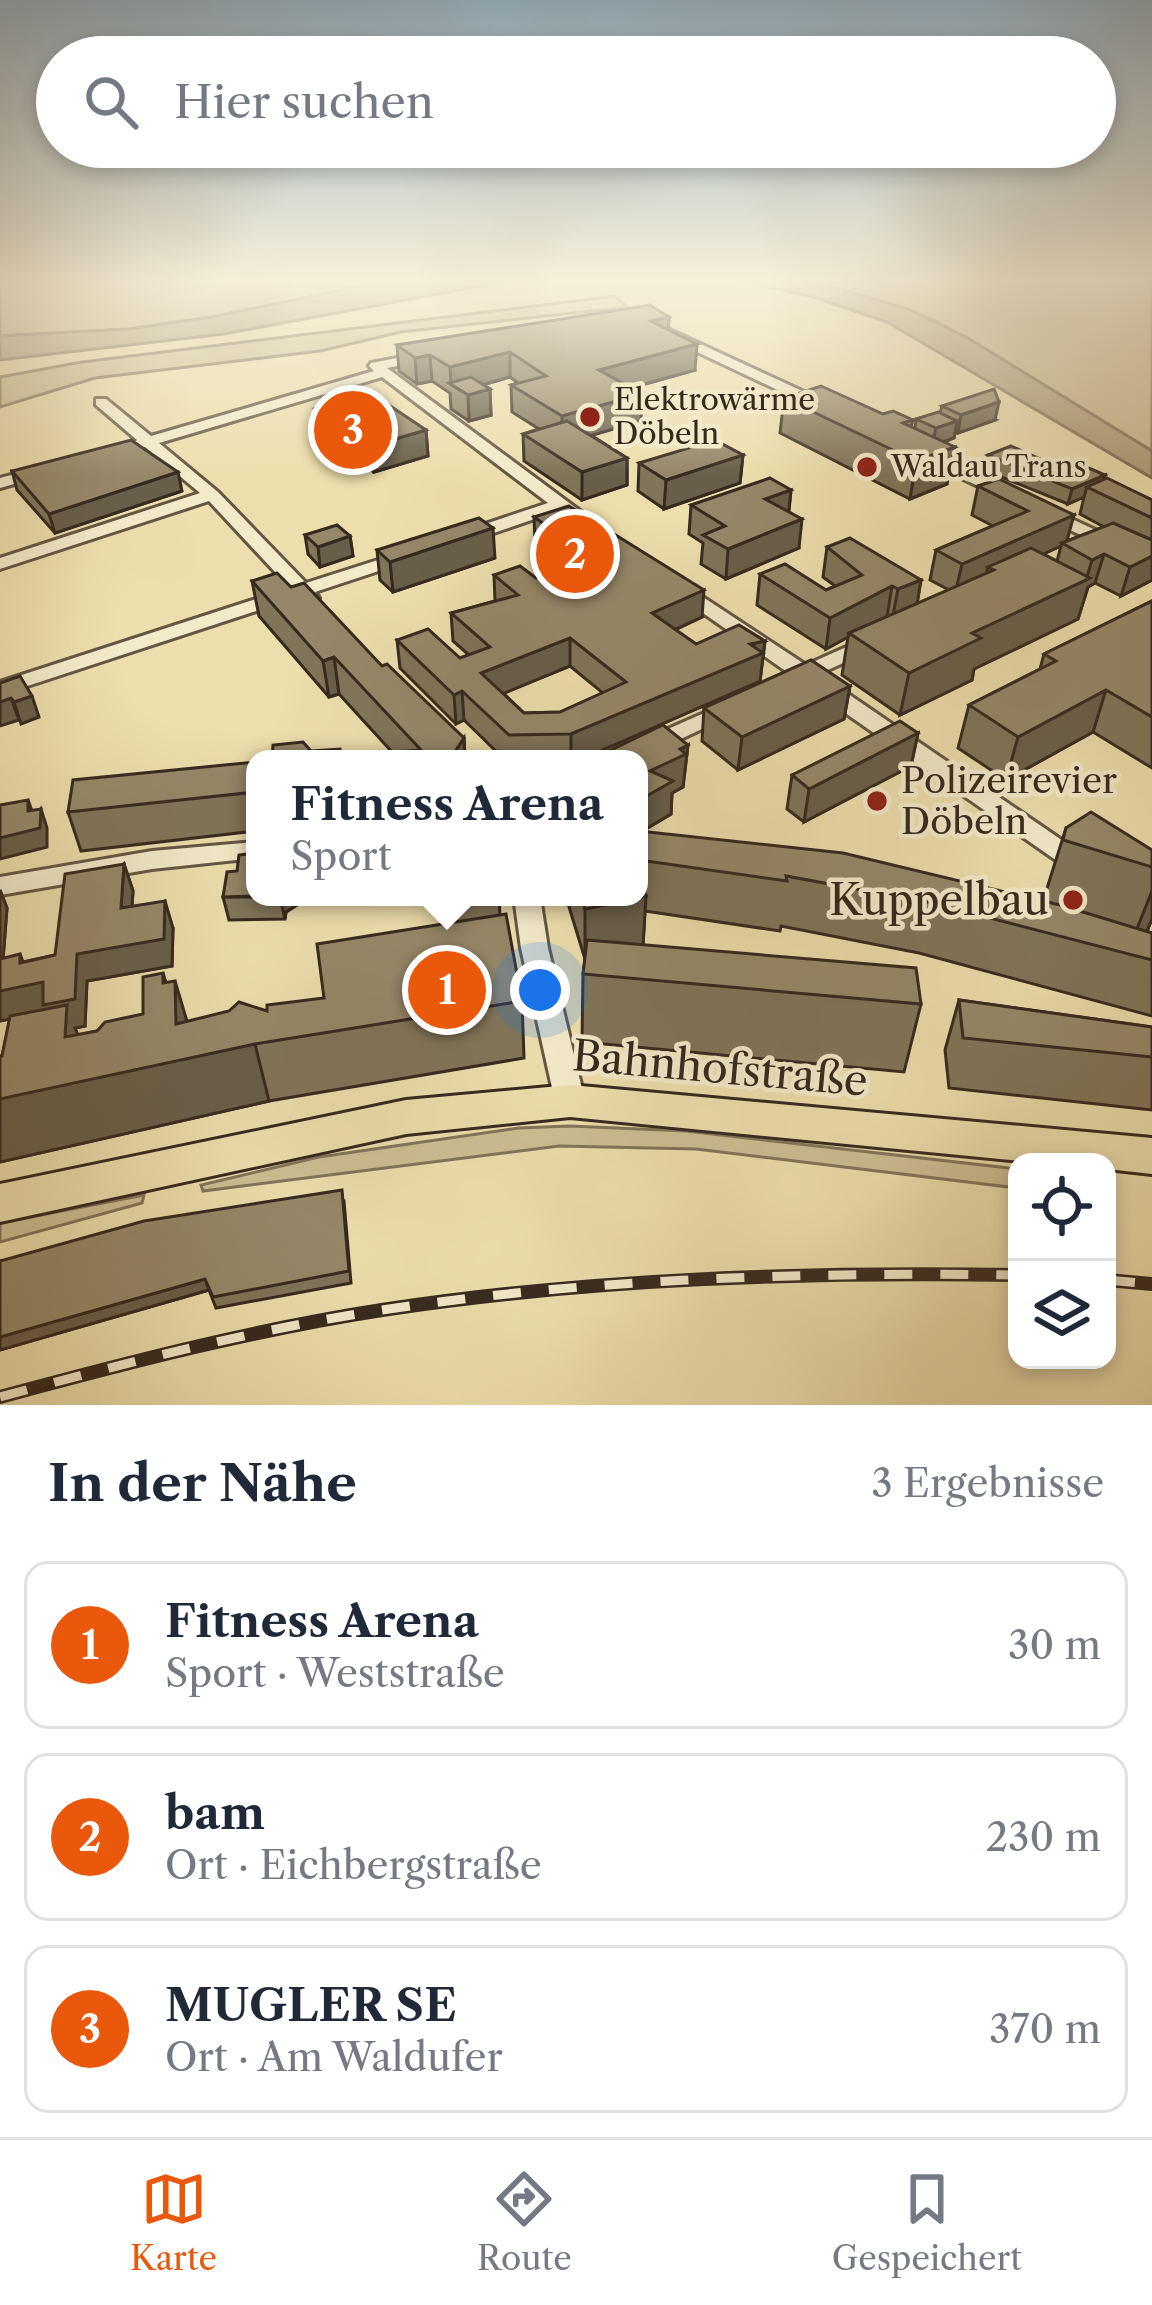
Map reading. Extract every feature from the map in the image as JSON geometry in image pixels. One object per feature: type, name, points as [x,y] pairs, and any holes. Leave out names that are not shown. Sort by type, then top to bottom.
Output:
[{"type":"main road","name":"Bahnhofstraße","points":[[0,1203],[406,1118],[570,1101],[1152,1156]]},
{"type":"street","points":[[698,344],[847,417]]},
{"type":"street","points":[[128,448],[381,368],[445,354]]},
{"type":"street","points":[[381,368],[595,530]]},
{"type":"street","points":[[100,402],[212,495],[320,608]]},
{"type":"street","points":[[902,444],[1152,563]]},
{"type":"street","points":[[0,483],[64,466]]},
{"type":"street","points":[[0,564],[212,495]]},
{"type":"street","points":[[453,541],[560,505]]},
{"type":"street","points":[[1081,549],[1102,539]]},
{"type":"street","points":[[0,688],[431,548]]},
{"type":"street","points":[[673,582],[795,678],[1103,881]]},
{"type":"street","points":[[795,678],[890,635]]},
{"type":"street","points":[[639,750],[743,702]]},
{"type":"street","points":[[0,886],[152,860],[246,851]]},
{"type":"street","points":[[527,906],[530,943],[560,1042],[570,1101]]},
{"type":"shaded area","points":[[0,344],[142,344],[0,360]]},
{"type":"shaded area","points":[[231,344],[352,344],[95,378],[0,407],[0,377]]},
{"type":"shaded area","points":[[924,344],[977,344],[1152,451],[1152,478]]},
{"type":"shaded area","points":[[973,344],[1152,344],[1152,451]]},
{"type":"shaded area","points":[[519,1128],[686,1131],[1008,1168],[1008,1187],[696,1149],[559,1146],[203,1191],[201,1185],[319,1157]]},
{"type":"shaded area","points":[[144,1195],[142,1203],[0,1242],[0,1223]]},
{"type":"building","points":[[697,344],[599,370],[642,394],[562,416],[511,385],[546,376],[510,352],[450,367],[430,355],[415,358],[397,345]]},
{"type":"building","points":[[471,377],[490,389],[468,395],[449,383]]},
{"type":"building","points":[[821,386],[883,414],[893,411],[913,420],[903,423],[955,447],[916,461],[784,398]]},
{"type":"building","points":[[994,389],[999,402],[961,415],[942,406]]},
{"type":"building","points":[[371,393],[426,430],[371,446],[315,409]]},
{"type":"building","points":[[938,412],[957,421],[936,428],[916,419]]},
{"type":"building","points":[[567,421],[627,458],[582,472],[523,434]]},
{"type":"building","points":[[131,440],[178,472],[49,514],[12,471]]},
{"type":"building","points":[[715,440],[743,455],[666,480],[639,463]]},
{"type":"building","points":[[1011,446],[1056,466],[1070,460],[1105,475],[1072,489],[988,455]]},
{"type":"building","points":[[770,478],[791,490],[765,499],[802,519],[728,549],[703,535],[725,526],[691,505]]},
{"type":"building","points":[[1107,478],[1152,500],[1152,518],[1087,487]]},
{"type":"building","points":[[999,479],[1074,515],[962,564],[936,550],[1028,511],[978,486]]},
{"type":"building","points":[[569,506],[704,590],[652,613],[696,644],[739,625],[765,641],[750,644],[763,653],[571,734],[509,735],[462,691],[454,695],[397,640],[428,629],[460,658],[490,647],[451,613],[518,595],[494,575],[520,566],[536,578],[593,558],[534,517]],"holes":[[[570,638],[626,682],[560,712],[524,713],[481,673]]]},
{"type":"building","points":[[479,518],[493,528],[390,562],[377,550]]},
{"type":"building","points":[[1113,523],[1152,540],[1152,556],[1130,567],[1104,554],[1092,560],[1062,543]]},
{"type":"building","points":[[337,525],[350,536],[318,547],[305,535]]},
{"type":"building","points":[[850,538],[921,580],[898,589],[892,586],[830,618],[760,574],[785,564],[826,590],[862,575],[827,547]]},
{"type":"building","points":[[1031,548],[1090,578],[972,633],[981,638],[909,673],[849,633],[994,570],[988,567]]},
{"type":"building","points":[[277,573],[291,587],[304,583],[382,666],[387,664],[464,738],[456,750],[421,750],[334,657],[323,661],[252,581]]},
{"type":"building","points":[[1152,601],[1152,717],[1106,690],[1018,737],[969,705],[1056,661],[1044,654]]},
{"type":"building","points":[[811,660],[850,686],[742,737],[704,708]]},
{"type":"building","points":[[20,676],[32,696],[0,702],[0,683]]},
{"type":"building","points":[[900,721],[918,733],[809,789],[792,775]]},
{"type":"building","points":[[663,725],[688,745],[680,749],[686,754],[650,771],[673,781],[648,795],[648,750],[611,750]]},
{"type":"building","points":[[303,742],[310,750],[273,750],[273,745]]},
{"type":"building","points":[[246,763],[246,793],[68,812],[73,780]]},
{"type":"building","points":[[28,800],[28,811],[41,809],[40,828],[0,838],[0,805]]},
{"type":"building","points":[[1091,812],[1152,850],[1152,867],[1063,840],[1066,828]]},
{"type":"building","points":[[648,832],[843,853],[1060,905],[1152,933],[1152,960],[932,903],[786,876],[787,881],[648,861]]},
{"type":"building","points":[[246,854],[246,896],[223,897],[227,872],[237,871],[239,855]]},
{"type":"building","points":[[124,864],[121,908],[165,901],[164,939],[77,954],[75,999],[43,1005],[43,982],[0,991],[0,959],[20,954],[20,963],[55,955],[65,874]]},
{"type":"building","points":[[506,914],[522,1001],[255,1044],[0,1099],[0,1056],[10,1016],[67,1005],[65,1037],[97,1031],[105,1022],[143,1014],[143,977],[163,973],[163,983],[175,981],[176,1024],[229,1011],[239,1002],[267,1011],[267,1005],[324,998],[317,944]]},
{"type":"building","points":[[587,940],[916,968],[921,1004],[583,974]]},
{"type":"building","points":[[959,1000],[1152,1027],[1152,1057],[963,1038]]},
{"type":"building","points":[[342,1190],[349,1271],[213,1297],[205,1279],[0,1337],[0,1261],[144,1221]]},
{"type":"railway","points":[[0,1397],[237,1337],[461,1299],[699,1279],[1008,1275]]},
{"type":"railway","points":[[1116,1281],[1152,1284]]},
{"type":"place","name":"Elektrowärme Döbeln","points":[[590,417]]},
{"type":"place","name":"MUGLER SE","points":[[353,430]]},
{"type":"place","name":"Waldau Trans","points":[[867,467]]},
{"type":"place","name":"bam","points":[[575,554]]},
{"type":"place","name":"Polizeirevier Döbeln","points":[[877,801]]},
{"type":"place","name":"Kuppelbau","points":[[1073,900]]},
{"type":"place","name":"Fitness Arena","points":[[447,990]]}]
